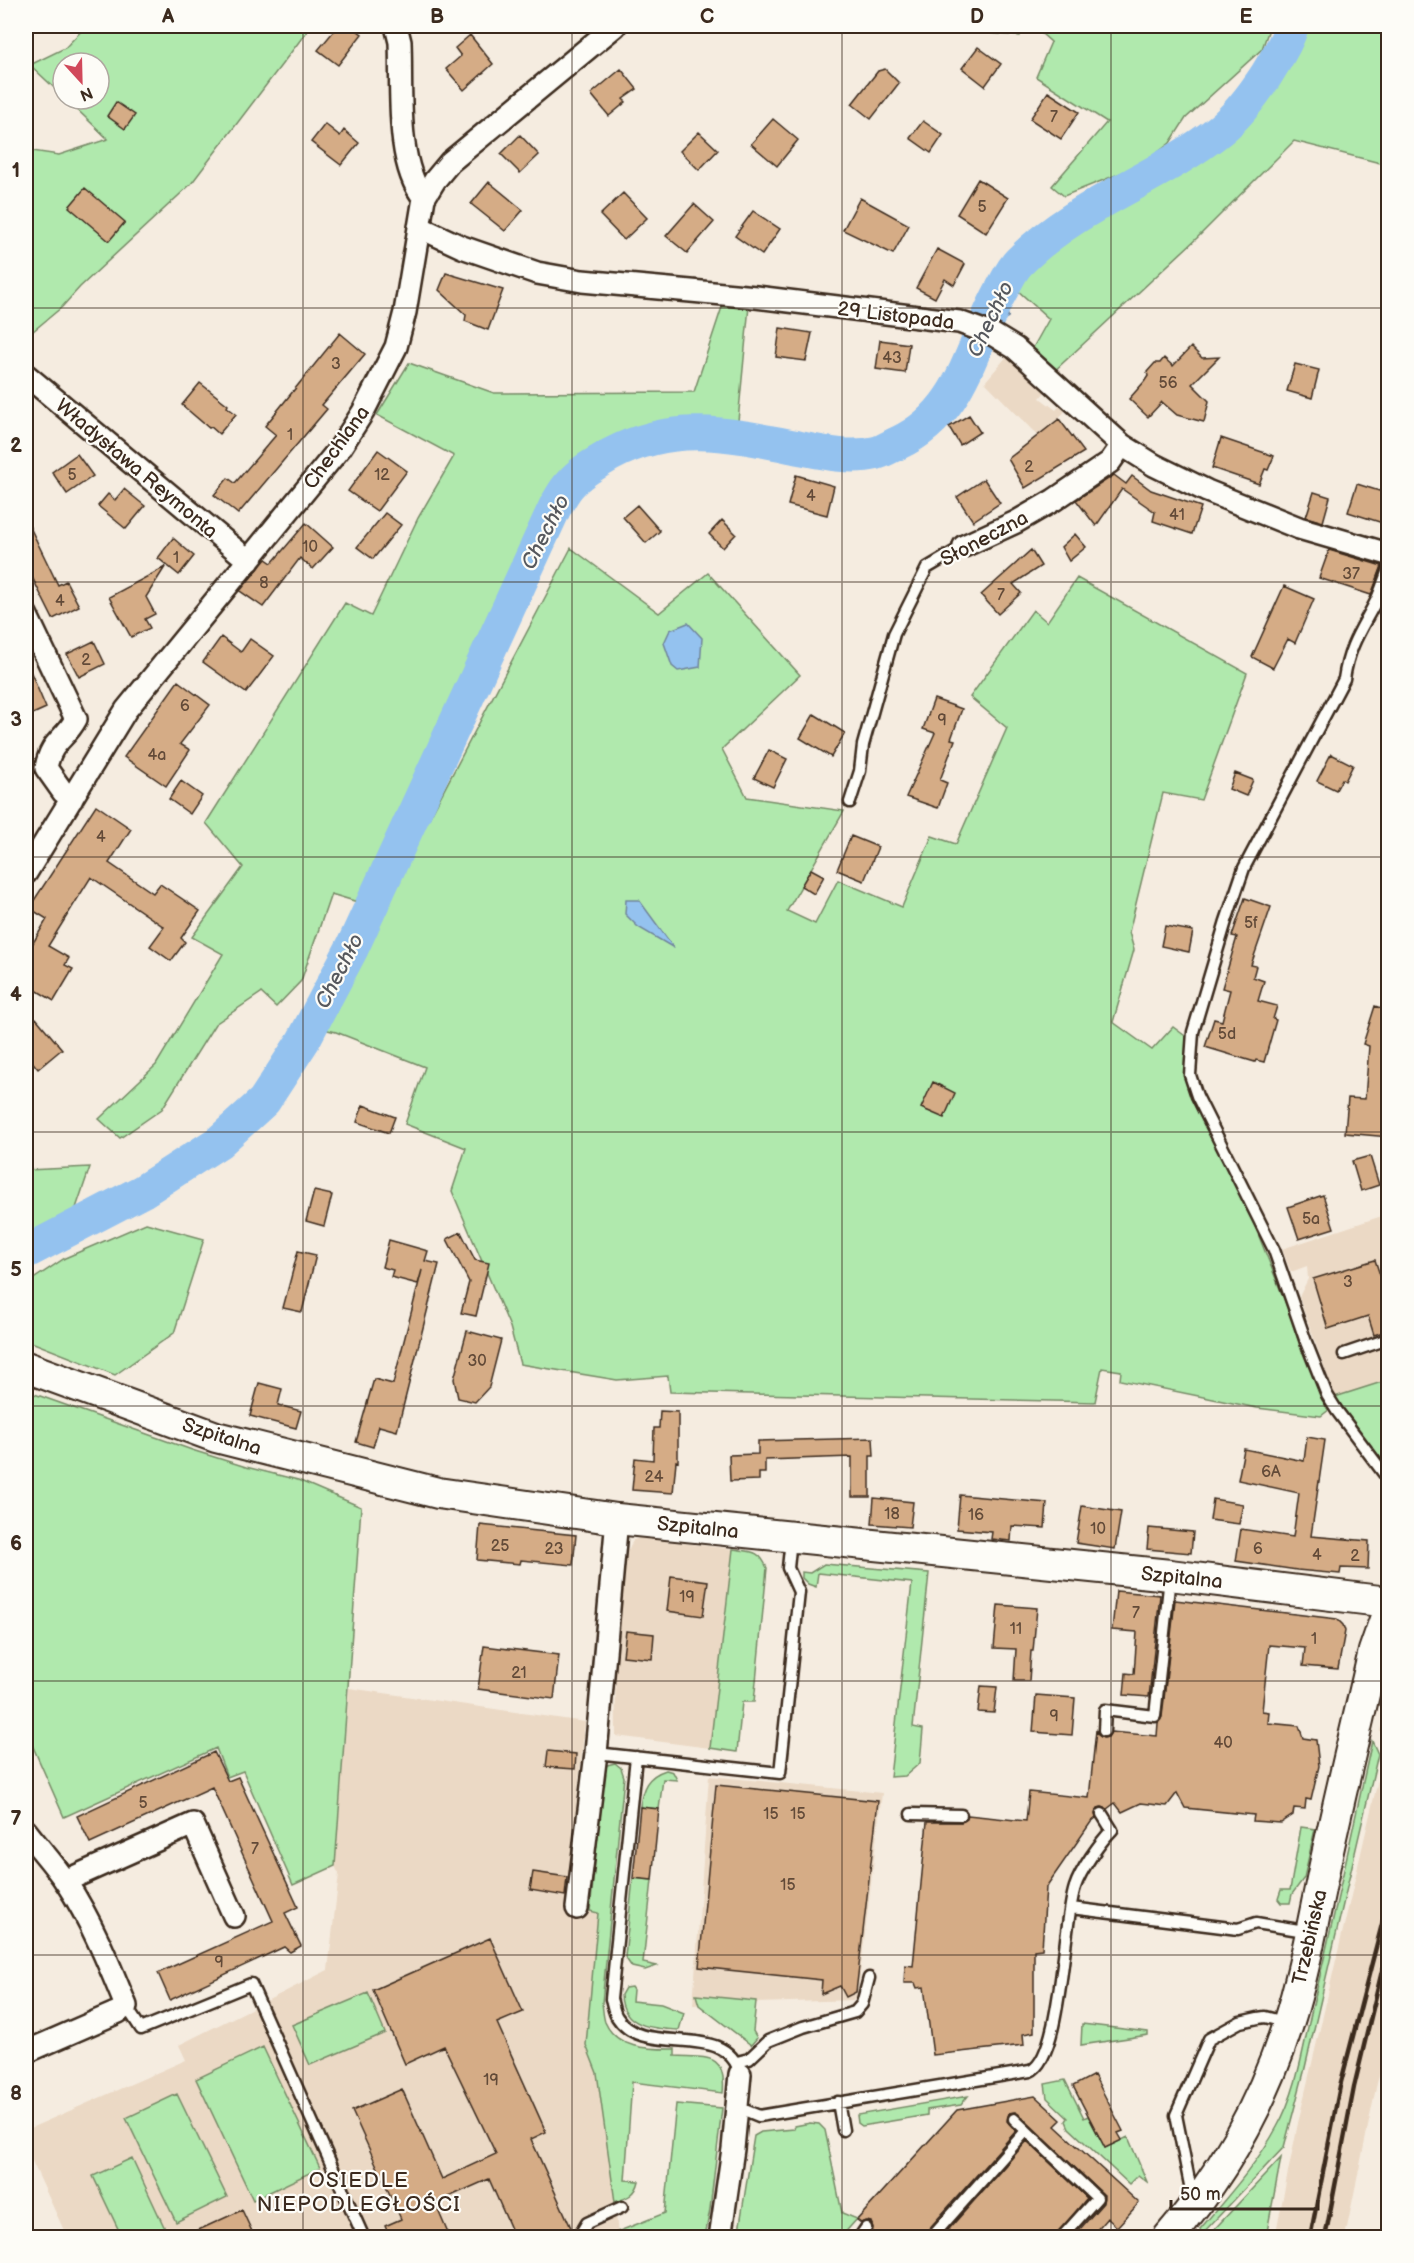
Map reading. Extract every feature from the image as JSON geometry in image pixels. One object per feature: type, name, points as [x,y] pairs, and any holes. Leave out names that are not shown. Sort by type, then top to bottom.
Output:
[{"type":"street","points":[[396,26],[400,42],[404,149],[412,180],[424,198]]},
{"type":"street","name":"Chechlana","points":[[28,862],[72,799],[126,710],[340,448],[363,412],[396,347],[405,312],[424,198],[435,180],[450,162],[615,26]]},
{"type":"street","name":"29 Listopada","points":[[419,227],[462,247],[537,273],[582,281],[756,297],[959,322],[992,334],[1020,351],[1122,445],[1154,465],[1207,491],[1299,528],[1389,554]]},
{"type":"street","name":"Władysława Reymonta","points":[[26,375],[249,561]]},
{"type":"street","name":"Słoneczna","points":[[964,546],[1016,522],[1054,500],[1110,462],[1122,445]]},
{"type":"street","points":[[26,614],[76,719],[69,731],[58,740],[49,753],[46,768],[63,792],[72,799]]},
{"type":"street","name":"Szpitalna","points":[[26,1367],[216,1437],[438,1493],[617,1518],[1170,1575],[1389,1602]]},
{"type":"street","points":[[577,1908],[596,1754],[617,1518]]},
{"type":"street","name":"Trzebińska","points":[[1168,2238],[1230,2153],[1259,2100],[1288,2023],[1311,1932],[1374,1651],[1389,1611]]},
{"type":"street","points":[[65,1881],[193,1824],[234,1916]]},
{"type":"street","points":[[26,1831],[65,1881],[99,1942],[126,2006],[118,2012],[26,2052]]},
{"type":"street","points":[[720,2238],[734,2149],[738,2068]]},
{"type":"lane","name":"Słoneczna","points":[[850,802],[860,771],[863,745],[894,634],[927,568],[964,546]]},
{"type":"lane","points":[[1389,570],[1376,601],[1352,645],[1344,680],[1244,868],[1193,1032],[1190,1075],[1197,1096],[1274,1250],[1327,1395],[1389,1479]]},
{"type":"lane","points":[[1344,1354],[1389,1339]]},
{"type":"lane","points":[[596,1754],[780,1773],[799,1592],[788,1568],[792,1536]]},
{"type":"lane","points":[[1104,1731],[1105,1710],[1155,1716],[1170,1575]]},
{"type":"lane","points":[[636,1757],[611,1999],[617,2017],[631,2032],[649,2038],[685,2040],[724,2050],[738,2068],[768,2041],[803,2027],[855,2012],[862,2004],[869,1978]]},
{"type":"lane","points":[[911,1814],[961,1815]]},
{"type":"lane","points":[[737,2107],[759,2116],[1030,2071],[1037,2067],[1049,2043],[1058,2000],[1074,1888],[1112,1830],[1102,1814]]},
{"type":"lane","points":[[1071,1908],[1238,1929],[1256,1923],[1311,1932]]},
{"type":"lane","points":[[126,2006],[141,2029],[251,1984],[364,2238]]},
{"type":"lane","points":[[1194,2205],[1176,2115],[1209,2039],[1240,2022],[1258,2018],[1265,2017],[1288,2023]]},
{"type":"lane","points":[[838,2102],[843,2130]]},
{"type":"lane","points":[[1014,2119],[1097,2198],[1061,2238]]},
{"type":"lane","points":[[931,2238],[1026,2132]]},
{"type":"lane","points":[[578,2238],[587,2223],[622,2207]]},
{"type":"lane","points":[[859,2238],[866,2228]]},
{"type":"shaded area","points":[[1008,355],[1040,381],[1045,392],[1040,398],[1056,410],[1061,404],[1069,405],[1059,419],[1038,436],[985,382]]},
{"type":"shaded area","points":[[1388,1214],[1388,1380],[1335,1397],[1299,1297],[1308,1279],[1307,1266],[1291,1272],[1282,1249]]},
{"type":"shaded area","points":[[639,1538],[733,1549],[710,1748],[616,1736],[615,1648],[626,1549],[629,1549],[633,1540]]},
{"type":"shaded area","points":[[349,1688],[585,1722],[566,1907],[598,1913],[586,2045],[597,2073],[618,2237],[67,2237],[26,2148],[26,2130],[186,2060],[179,2045],[328,1970],[339,1874],[335,1866]]},
{"type":"shaded area","points":[[1388,1697],[1388,2046],[1377,2083],[1345,2237],[1275,2237],[1298,2123],[1385,1750],[1380,1731]]},
{"type":"shaded area","points":[[709,1776],[882,1793],[857,2000],[693,2005]]},
{"type":"green space","points":[[86,26],[311,26],[191,184],[80,287],[62,307],[26,337],[26,150],[59,155],[108,139],[79,111],[111,111],[111,51],[59,51],[65,48]]},
{"type":"green space","points":[[949,26],[1020,26],[1020,36],[954,30]]},
{"type":"green space","points":[[1033,26],[1270,26],[1262,49],[1186,118],[1170,143],[1141,165],[1064,196],[1052,186],[1107,122],[1036,77],[1051,42]]},
{"type":"green space","points":[[1298,26],[1388,26],[1388,165],[1294,141],[1197,238],[1051,374],[1030,353],[1049,319],[1015,288],[1022,273],[1066,232],[1171,169],[1222,133],[1269,87]]},
{"type":"green space","points":[[51,55],[51,85],[30,65]]},
{"type":"green space","points":[[723,304],[749,306],[738,421],[656,424],[601,451],[567,478],[541,509],[361,903],[331,894],[301,981],[276,1007],[261,993],[215,1024],[162,1109],[120,1138],[99,1119],[156,1065],[223,954],[192,937],[243,867],[206,823],[345,603],[371,616],[418,518],[454,456],[377,415],[409,363],[494,393],[694,392]]},
{"type":"green space","points":[[571,548],[659,613],[708,573],[800,675],[722,749],[747,797],[844,811],[787,911],[815,924],[838,880],[902,907],[932,836],[956,844],[1007,728],[970,697],[1033,610],[1047,622],[1077,578],[1247,673],[1201,800],[1163,793],[1129,932],[1134,950],[1113,1022],[1152,1050],[1173,1027],[1188,1038],[1187,1056],[1288,1309],[1302,1352],[1306,1352],[1330,1409],[1321,1416],[1257,1408],[1120,1380],[1121,1371],[1102,1368],[1095,1402],[670,1392],[668,1376],[617,1380],[520,1364],[510,1327],[452,1191],[466,1148],[405,1124],[425,1067],[336,1032],[319,1028]]},
{"type":"green space","points":[[90,1167],[74,1214],[26,1239],[27,1170]]},
{"type":"green space","points":[[146,1223],[204,1239],[174,1333],[115,1375],[26,1340],[26,1284],[65,1258]]},
{"type":"green space","points":[[1388,1380],[1388,1468],[1335,1397]]},
{"type":"green space","points":[[26,1391],[192,1450],[298,1480],[361,1507],[335,1866],[293,1885],[243,1771],[227,1777],[216,1748],[64,1817],[26,1731]]},
{"type":"green space","points":[[733,1549],[757,1554],[767,1568],[754,1702],[742,1702],[737,1752],[710,1748]]},
{"type":"green space","points":[[824,1564],[929,1573],[913,1727],[923,1729],[920,1763],[905,1776],[890,1777],[912,1583],[818,1573],[816,1587],[808,1584],[802,1578],[802,1572],[810,1573]]},
{"type":"green space","points":[[1372,1741],[1378,1754],[1304,2072],[1284,2147],[1202,2234],[1200,2229],[1241,2180],[1269,2141],[1290,2099]]},
{"type":"green space","points":[[615,1763],[621,1768],[624,1777],[602,2003],[605,2022],[617,2038],[626,2043],[645,2048],[675,2049],[675,2056],[712,2060],[722,2070],[723,2093],[632,2082],[625,2180],[639,2181],[633,2193],[615,2202],[597,2073],[586,2045],[598,1913],[590,1911],[604,1773],[607,1765]]},
{"type":"green space","points":[[666,1770],[673,1772],[677,1780],[663,1779],[659,1809],[640,1807],[642,1794],[650,1779]]},
{"type":"green space","points":[[1301,1827],[1315,1829],[1304,1878],[1292,1894],[1290,1903],[1281,1903],[1278,1899],[1281,1890],[1290,1890]]},
{"type":"green space","points":[[633,1878],[652,1880],[643,1963],[657,1966],[645,1970],[632,1967],[625,1957]]},
{"type":"green space","points":[[631,1987],[632,2001],[661,2004],[684,2013],[679,2030],[650,2027],[633,2020],[623,2006],[621,1995],[625,1988]]},
{"type":"green space","points":[[368,1993],[385,2033],[310,2065],[292,2025]]},
{"type":"green space","points":[[696,1995],[756,2001],[753,2031],[757,2038],[751,2045],[699,2005]]},
{"type":"green space","points":[[1082,2024],[1148,2032],[1148,2035],[1081,2045]]},
{"type":"green space","points":[[263,2047],[320,2168],[253,2200],[196,2079]]},
{"type":"green space","points":[[1065,2080],[1084,2118],[1088,2116],[1105,2148],[1128,2137],[1147,2182],[1138,2175],[1129,2184],[1069,2128],[1066,2121],[1068,2118],[1047,2098],[1045,2084]]},
{"type":"green space","points":[[177,2094],[227,2197],[176,2222],[126,2118]]},
{"type":"green space","points":[[968,2096],[961,2105],[927,2110],[927,2115],[862,2126],[858,2123],[857,2115]]},
{"type":"green space","points":[[676,2104],[722,2108],[705,2237],[618,2237],[617,2232],[665,2213]]},
{"type":"green space","points":[[819,2124],[825,2130],[842,2213],[857,2219],[841,2237],[738,2237],[754,2136],[761,2132],[794,2129],[795,2126]]},
{"type":"green space","points":[[132,2158],[167,2233],[156,2237],[122,2237],[93,2176]]},
{"type":"green space","points":[[1281,2158],[1266,2237],[1207,2237]]},
{"type":"water","points":[[688,623],[702,638],[700,667],[678,671],[672,666],[664,643],[670,630]]},
{"type":"water","points":[[626,900],[639,900],[674,948],[638,927],[625,914]]},
{"type":"building","points":[[338,26],[351,26],[362,34],[338,65],[318,50]]},
{"type":"building","points":[[470,35],[493,64],[464,90],[446,69],[461,56],[455,48]]},
{"type":"building","points":[[978,47],[1001,64],[985,86],[962,68]]},
{"type":"building","points":[[621,69],[637,89],[623,99],[626,102],[609,116],[591,94]]},
{"type":"building","points":[[885,69],[899,83],[871,119],[852,104],[878,71]]},
{"type":"building","points":[[1048,92],[1079,112],[1061,139],[1030,119]]},
{"type":"building","points":[[116,102],[135,115],[125,129],[107,116]]},
{"type":"building","points":[[773,119],[798,140],[777,166],[751,144]]},
{"type":"building","points":[[923,121],[943,135],[931,153],[910,138]]},
{"type":"building","points":[[325,124],[340,136],[344,130],[359,143],[341,165],[311,142]]},
{"type":"building","points":[[699,132],[718,150],[699,170],[680,151]]},
{"type":"building","points":[[520,135],[539,155],[520,173],[501,154]]},
{"type":"building","points":[[978,179],[1008,198],[986,233],[957,214]]},
{"type":"building","points":[[489,182],[523,210],[505,231],[471,204]]},
{"type":"building","points":[[85,188],[125,222],[109,241],[69,207]]},
{"type":"building","points":[[623,193],[647,218],[624,240],[600,215]]},
{"type":"building","points":[[860,198],[909,225],[893,254],[843,230]]},
{"type":"building","points":[[694,204],[714,222],[687,253],[666,236]]},
{"type":"building","points":[[753,211],[780,229],[762,255],[735,236]]},
{"type":"building","points":[[937,249],[965,264],[954,285],[945,279],[935,298],[916,288]]},
{"type":"building","points":[[446,273],[503,290],[488,330],[465,321],[466,315],[439,290]]},
{"type":"building","points":[[780,328],[812,333],[806,361],[776,357]]},
{"type":"building","points":[[340,333],[365,354],[322,405],[327,409],[238,514],[214,495],[228,478],[235,483],[276,435],[265,426]]},
{"type":"building","points":[[880,340],[909,344],[905,373],[876,369]]},
{"type":"building","points":[[1191,347],[1202,358],[1219,357],[1192,384],[1209,401],[1204,422],[1177,415],[1162,402],[1148,417],[1129,399],[1144,382],[1148,376],[1147,372],[1155,363],[1160,363],[1164,358],[1173,366]]},
{"type":"building","points":[[1295,364],[1319,370],[1312,398],[1287,391]]},
{"type":"building","points":[[200,383],[236,414],[219,434],[182,405]]},
{"type":"building","points":[[969,415],[980,432],[960,445],[949,427]]},
{"type":"building","points":[[1059,419],[1084,452],[1025,488],[1008,459]]},
{"type":"building","points":[[1221,438],[1274,456],[1259,484],[1212,468]]},
{"type":"building","points":[[378,450],[407,471],[377,511],[348,491]]},
{"type":"building","points":[[77,454],[93,476],[67,494],[52,472]]},
{"type":"building","points":[[796,475],[834,486],[827,515],[788,505]]},
{"type":"building","points":[[1114,475],[1126,484],[1132,476],[1151,490],[1201,507],[1192,534],[1153,521],[1155,512],[1122,489],[1096,526],[1076,500]]},
{"type":"building","points":[[984,479],[1000,503],[973,521],[957,497]]},
{"type":"building","points":[[1357,484],[1389,494],[1389,525],[1348,512]]},
{"type":"building","points":[[124,489],[145,506],[126,529],[98,506],[108,494],[115,500]]},
{"type":"building","points":[[1314,492],[1330,497],[1323,522],[1306,517]]},
{"type":"building","points":[[637,505],[660,531],[646,543],[623,517]]},
{"type":"building","points":[[385,513],[401,525],[373,559],[357,547]]},
{"type":"building","points":[[26,519],[58,585],[66,581],[79,606],[53,619],[26,565]]},
{"type":"building","points":[[722,520],[736,534],[723,548],[709,534]]},
{"type":"building","points":[[306,523],[333,547],[313,569],[300,558],[263,607],[240,591],[266,559],[272,563]]},
{"type":"building","points":[[1075,534],[1086,547],[1069,561],[1061,547]]},
{"type":"building","points":[[173,538],[194,556],[179,575],[158,558]]},
{"type":"building","points":[[1031,550],[1041,566],[1013,584],[1021,593],[998,614],[981,595]]},
{"type":"building","points":[[1329,550],[1382,566],[1371,595],[1319,578]]},
{"type":"building","points":[[165,567],[146,597],[155,614],[145,619],[150,628],[131,637],[109,597]]},
{"type":"building","points":[[1284,586],[1314,599],[1295,643],[1288,639],[1273,668],[1252,657]]},
{"type":"building","points":[[221,637],[241,652],[250,639],[274,656],[246,693],[203,662]]},
{"type":"building","points":[[94,641],[105,664],[79,677],[67,654]]},
{"type":"building","points":[[26,661],[46,708],[26,717]]},
{"type":"building","points":[[178,681],[210,705],[180,744],[190,750],[166,786],[124,757]]},
{"type":"building","points":[[934,699],[962,709],[951,739],[955,740],[940,780],[947,783],[938,808],[906,797],[935,733],[923,729]]},
{"type":"building","points":[[814,714],[845,733],[831,757],[800,738]]},
{"type":"building","points":[[769,750],[787,759],[773,787],[754,778]]},
{"type":"building","points":[[1331,754],[1353,765],[1345,781],[1342,779],[1336,790],[1317,781]]},
{"type":"building","points":[[1235,773],[1253,780],[1246,796],[1229,789]]},
{"type":"building","points":[[181,781],[202,796],[190,814],[169,799]]},
{"type":"building","points":[[96,805],[131,829],[109,863],[153,893],[160,884],[200,911],[181,938],[185,942],[171,961],[150,946],[164,927],[91,877],[48,946],[69,958],[65,965],[73,969],[54,1001],[26,984],[26,955],[47,919],[29,908]]},
{"type":"building","points":[[851,836],[878,847],[864,881],[837,870]]},
{"type":"building","points":[[811,869],[824,876],[814,894],[801,886]]},
{"type":"building","points":[[1245,898],[1271,907],[1251,965],[1256,966],[1253,977],[1264,981],[1258,1001],[1277,1006],[1273,1019],[1276,1020],[1264,1062],[1256,1060],[1255,1062],[1205,1047],[1214,1019],[1222,1021],[1230,990],[1222,988],[1237,937],[1232,936]]},
{"type":"building","points":[[1165,926],[1193,931],[1189,952],[1161,946]]},
{"type":"building","points":[[1375,1006],[1389,1011],[1389,1137],[1345,1133],[1348,1098],[1365,1099],[1369,1046],[1363,1044]]},
{"type":"building","points":[[36,1018],[62,1049],[38,1069],[26,1054],[26,1027]]},
{"type":"building","points":[[933,1082],[955,1093],[944,1118],[921,1108]]},
{"type":"building","points":[[363,1105],[395,1117],[389,1133],[357,1122]]},
{"type":"building","points":[[1370,1156],[1379,1185],[1361,1191],[1352,1161]]},
{"type":"building","points":[[314,1191],[332,1195],[324,1226],[306,1221]]},
{"type":"building","points":[[1323,1195],[1334,1228],[1299,1239],[1288,1207]]},
{"type":"building","points":[[461,1232],[475,1260],[489,1263],[476,1316],[461,1313],[469,1282],[447,1239]]},
{"type":"building","points":[[389,1240],[428,1251],[425,1261],[439,1264],[397,1431],[379,1426],[373,1447],[356,1442],[374,1379],[393,1384],[422,1270],[418,1284],[391,1277],[393,1270],[382,1267]]},
{"type":"building","points":[[298,1251],[316,1255],[302,1312],[283,1308]]},
{"type":"building","points":[[1375,1260],[1389,1302],[1389,1330],[1374,1335],[1368,1316],[1328,1329],[1313,1279]]},
{"type":"building","points":[[467,1331],[501,1340],[489,1387],[475,1402],[458,1398],[454,1379]]},
{"type":"building","points":[[259,1383],[282,1389],[278,1405],[301,1411],[296,1428],[250,1416]]},
{"type":"building","points":[[660,1411],[678,1412],[678,1462],[676,1461],[673,1493],[632,1490],[635,1458],[653,1460],[654,1428],[659,1428]]},
{"type":"building","points":[[1307,1437],[1325,1440],[1311,1536],[1369,1541],[1368,1569],[1341,1568],[1340,1574],[1236,1561],[1241,1529],[1293,1537],[1299,1493],[1238,1480],[1244,1449],[1304,1461]]},
{"type":"building","points":[[873,1438],[874,1456],[870,1456],[870,1497],[852,1497],[852,1457],[765,1460],[765,1473],[759,1473],[759,1480],[730,1481],[729,1455],[758,1454],[758,1441]]},
{"type":"building","points":[[960,1495],[1047,1503],[1045,1528],[1012,1526],[1011,1541],[991,1539],[992,1532],[957,1529]]},
{"type":"building","points":[[874,1498],[913,1502],[910,1527],[872,1524]]},
{"type":"building","points":[[1213,1499],[1243,1504],[1239,1524],[1210,1520]]},
{"type":"building","points":[[1082,1506],[1121,1512],[1115,1549],[1076,1543]]},
{"type":"building","points":[[480,1525],[576,1535],[573,1565],[521,1560],[520,1564],[477,1560]]},
{"type":"building","points":[[1149,1528],[1193,1532],[1191,1553],[1147,1549]]},
{"type":"building","points":[[671,1576],[708,1581],[703,1616],[667,1611]]},
{"type":"building","points":[[1116,1591],[1160,1595],[1149,1697],[1124,1695],[1126,1673],[1134,1674],[1137,1632],[1112,1630]]},
{"type":"building","points":[[1175,1600],[1337,1619],[1343,1625],[1345,1631],[1338,1669],[1303,1666],[1305,1648],[1269,1645],[1262,1711],[1269,1712],[1268,1723],[1299,1726],[1303,1738],[1316,1740],[1319,1766],[1311,1800],[1306,1799],[1305,1809],[1294,1808],[1293,1815],[1281,1823],[1253,1821],[1254,1815],[1185,1808],[1177,1793],[1167,1806],[1141,1803],[1122,1812],[1115,1803],[1107,1809],[1098,1808],[1096,1818],[1046,1887],[1042,1949],[1034,1950],[1034,2032],[1023,2034],[1024,2045],[933,2055],[924,1987],[917,1988],[915,1983],[904,1983],[905,1965],[913,1966],[927,1822],[961,1822],[967,1819],[968,1815],[1026,1821],[1029,1792],[1089,1798],[1096,1730],[1103,1738],[1108,1737],[1111,1732],[1157,1736],[1158,1723],[1162,1717]]},
{"type":"building","points":[[998,1605],[1037,1608],[1029,1681],[1014,1681],[1016,1649],[994,1648]]},
{"type":"building","points":[[626,1631],[654,1634],[652,1659],[623,1656]]},
{"type":"building","points":[[484,1646],[559,1655],[554,1699],[478,1689]]},
{"type":"building","points":[[981,1686],[997,1687],[994,1713],[978,1712]]},
{"type":"building","points":[[1036,1695],[1075,1698],[1072,1735],[1033,1732]]},
{"type":"building","points":[[548,1751],[576,1754],[575,1769],[546,1767]]},
{"type":"building","points":[[214,1752],[228,1781],[238,1777],[298,1907],[285,1913],[301,1946],[290,1952],[284,1947],[170,2000],[158,1973],[273,1921],[212,1787],[90,1843],[77,1816]]},
{"type":"building","points":[[716,1785],[878,1801],[856,1992],[846,1997],[840,1986],[821,1994],[822,1980],[699,1967]]},
{"type":"building","points":[[640,1807],[659,1809],[652,1880],[633,1878]]},
{"type":"building","points":[[533,1872],[567,1877],[565,1896],[530,1890]]},
{"type":"building","points":[[490,1938],[523,2012],[497,2023],[546,2132],[531,2139],[572,2230],[556,2238],[515,2238],[489,2179],[435,2203],[450,2238],[390,2238],[385,2226],[401,2219],[352,2111],[402,2089],[442,2179],[496,2154],[444,2046],[405,2064],[373,1990]]},
{"type":"building","points":[[1094,2075],[1123,2131],[1118,2133],[1122,2140],[1105,2148],[1073,2086]]},
{"type":"building","points":[[1035,2096],[1061,2120],[1055,2126],[1139,2203],[1117,2227],[1107,2218],[1090,2238],[1072,2238],[1103,2203],[1104,2195],[1015,2112],[1009,2113],[1007,2121],[1016,2131],[925,2233],[924,2238],[877,2238],[872,2233],[871,2222],[861,2223],[857,2220],[957,2110]]},
{"type":"building","points":[[1027,2141],[1087,2198],[1054,2238],[941,2238]]},
{"type":"building","points":[[242,2210],[255,2238],[181,2238]]},
{"type":"waterway","name":"Chechło","points":[[26,1252],[143,1191],[219,1142],[264,1101],[303,1041],[352,948],[555,507],[575,479],[610,455],[655,438],[677,434],[721,434],[855,456],[882,451],[920,430],[951,396],[972,356],[990,312],[1011,272],[1019,262],[1042,241],[1066,224],[1171,163],[1221,129],[1239,111],[1260,84],[1280,52],[1292,26]]},
{"type":"waterway","points":[[995,302],[1006,316]]},
{"type":"railway","points":[[1310,2238],[1340,2086],[1388,1901]]},
{"type":"railway","points":[[1325,2238],[1354,2087],[1388,1946]]},
{"type":"district","name":"OSIEDLE NIEPODLEGŁOŚCI","points":[[359,2192]]}]
